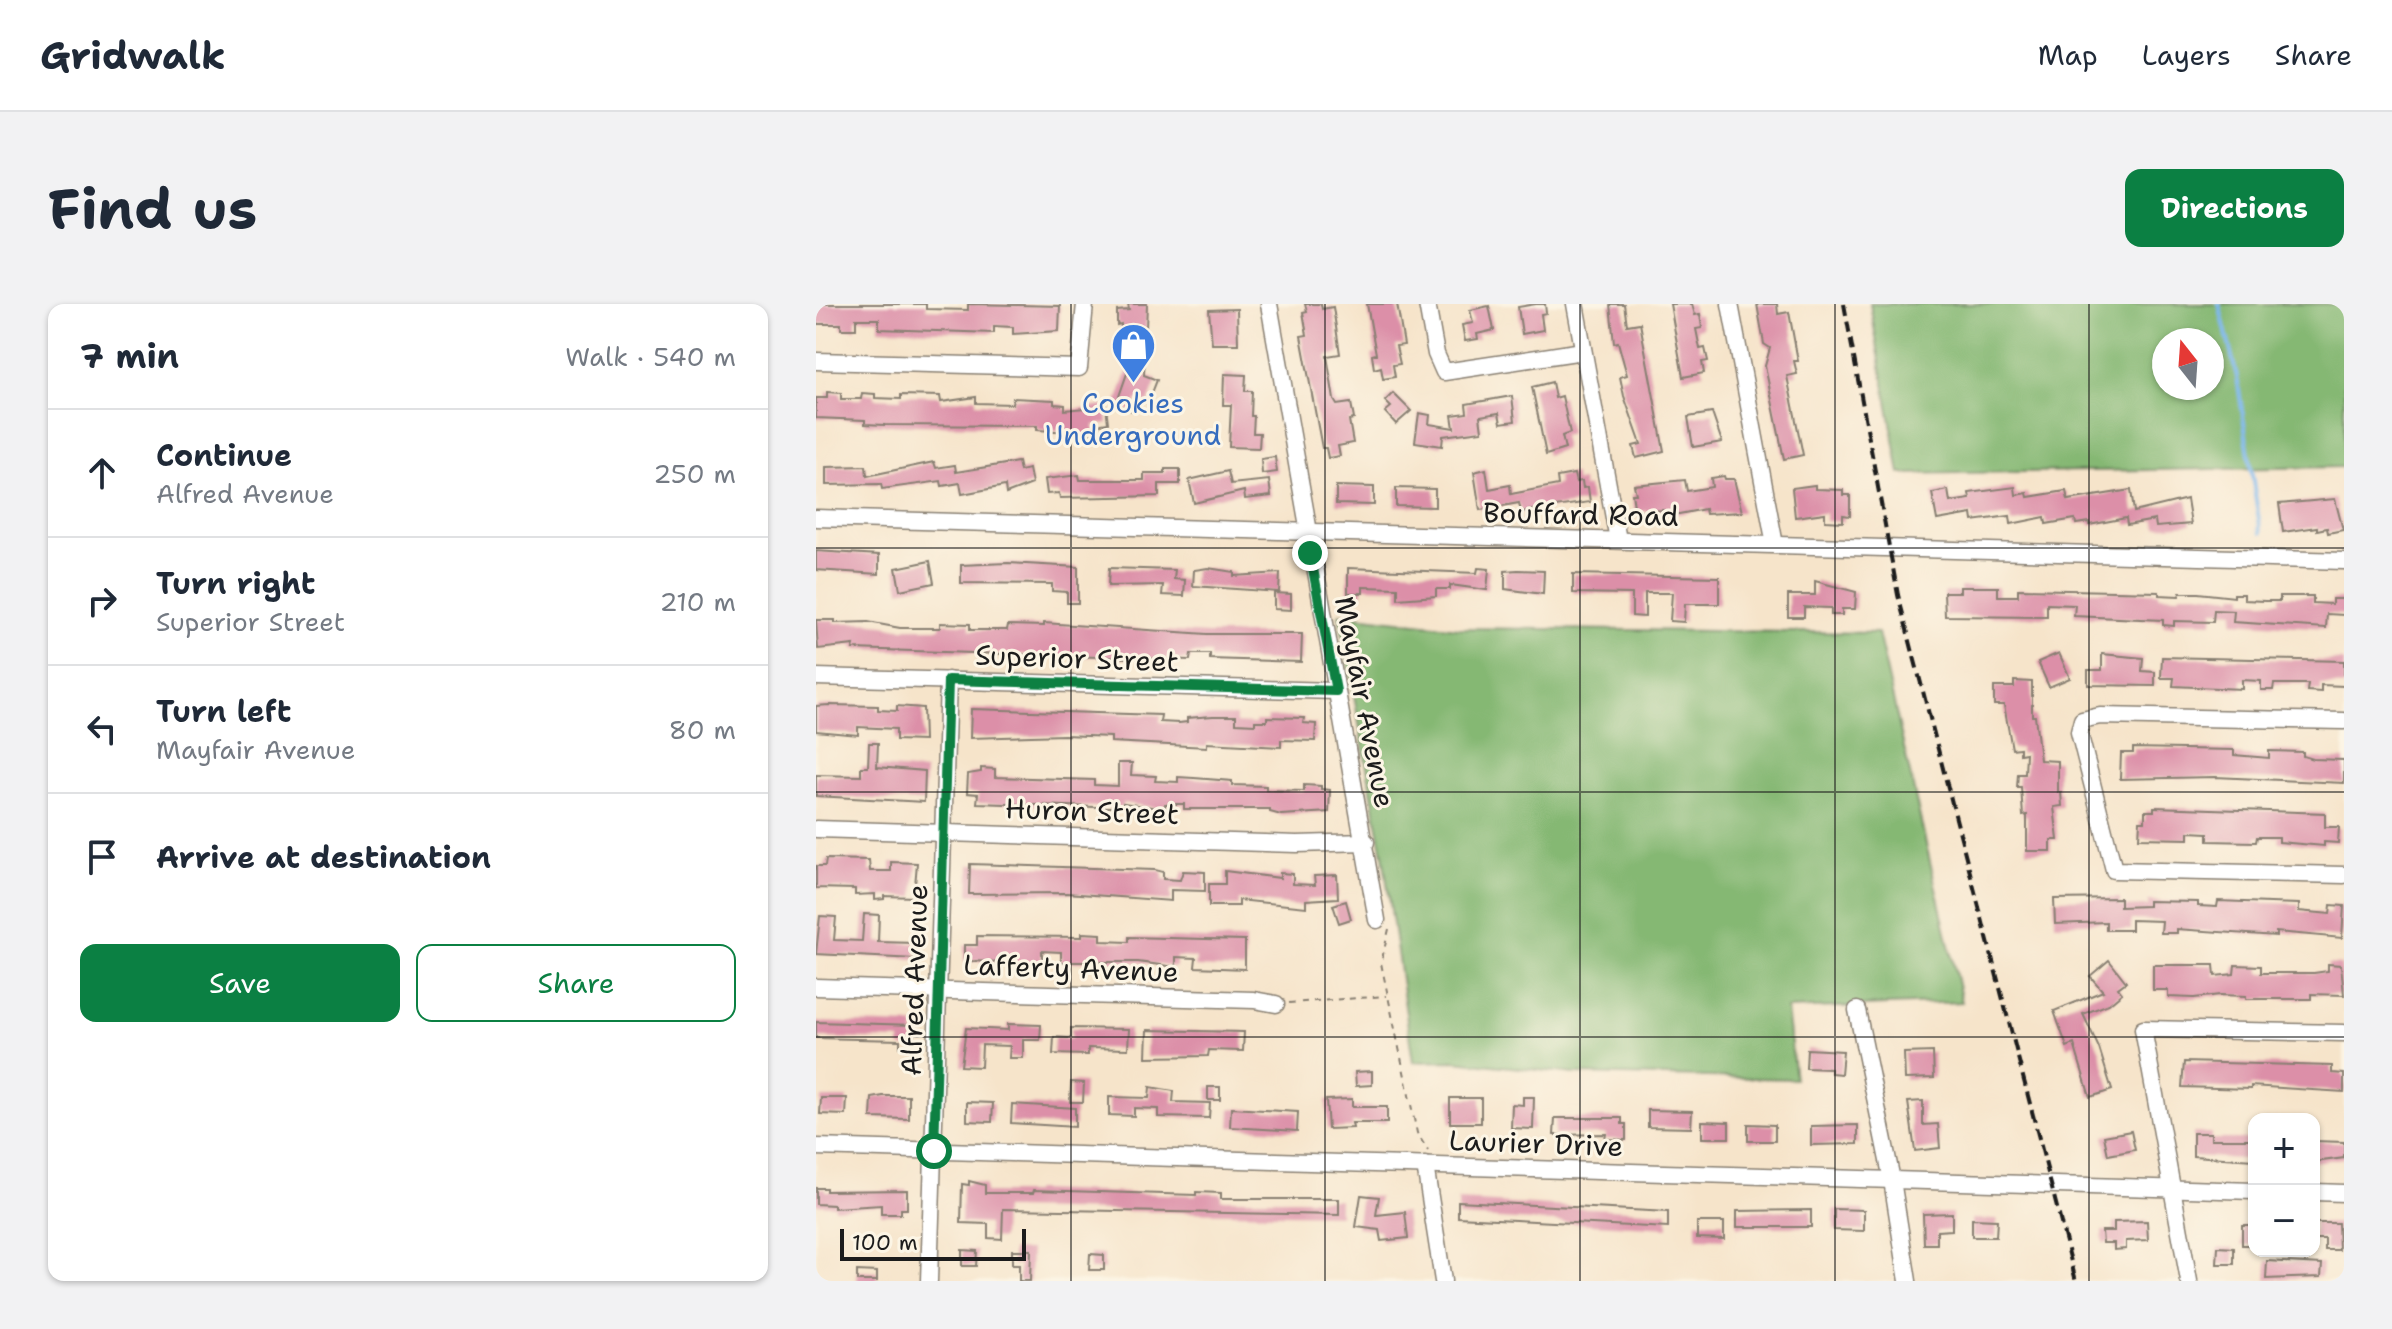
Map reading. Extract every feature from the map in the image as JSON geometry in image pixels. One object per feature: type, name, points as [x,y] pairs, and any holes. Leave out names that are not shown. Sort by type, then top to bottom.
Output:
[{"type":"street","points":[[816,361],[1079,368],[1085,304]]},
{"type":"street","name":"Mayfair Avenue","points":[[1269,304],[1336,691],[1366,842],[1377,920]]},
{"type":"street","points":[[1427,304],[1436,354],[1444,372],[1583,351]]},
{"type":"street","points":[[1575,304],[1618,540]]},
{"type":"street","points":[[1730,304],[1775,545]]},
{"type":"street","name":"Bouffard Road","points":[[816,518],[2344,561]]},
{"type":"street","name":"Superior Street","points":[[816,677],[1336,691]]},
{"type":"street","name":"Alfred Avenue","points":[[929,1281],[946,833],[948,680]]},
{"type":"street","points":[[2344,721],[2100,716],[2082,720],[2079,732],[2114,870],[2344,875]]},
{"type":"street","name":"Huron Street","points":[[816,829],[1297,844],[1366,842]]},
{"type":"street","name":"Lafferty Avenue","points":[[816,987],[1254,1000],[1276,1004]]},
{"type":"street","points":[[1857,1010],[1892,1180],[1908,1281]]},
{"type":"street","points":[[2189,1281],[2143,1029],[2344,1033]]},
{"type":"street","name":"Laurier Drive","points":[[816,1147],[2248,1191]]},
{"type":"street","points":[[1425,1165],[1443,1281]]},
{"type":"street","points":[[2320,1192],[2344,1193]]},
{"type":"path","points":[[1381,963],[1417,1133],[1426,1148]]},
{"type":"path","points":[[1276,1004],[1387,996]]},
{"type":"green space","points":[[1870,304],[2344,304],[2344,467],[1900,474]]},
{"type":"green space","points":[[1339,614],[1459,628],[1878,633],[1962,1002],[1787,1009],[1795,1079],[1575,1074],[1454,1061],[1413,1062],[1383,855]]},
{"type":"building","points":[[816,304],[926,304],[926,309],[968,310],[968,304],[1060,306],[1059,331],[1013,334],[1013,327],[994,326],[994,333],[879,329],[879,319],[856,319],[856,329],[841,329],[841,324],[816,324]]},
{"type":"building","points":[[1128,304],[1147,304],[1144,375],[1157,380],[1148,403],[1137,399],[1132,411],[1116,405],[1132,359],[1122,358],[1121,324],[1117,325],[1117,311],[1129,310]]},
{"type":"building","points":[[1305,304],[1321,304],[1322,309],[1333,307],[1340,354],[1327,356],[1334,400],[1337,405],[1351,403],[1354,419],[1349,420],[1353,443],[1338,446],[1340,456],[1328,458],[1326,448],[1322,448],[1301,336],[1307,335],[1303,312],[1307,311]]},
{"type":"building","points":[[1367,304],[1397,304],[1404,345],[1396,346],[1400,364],[1393,365],[1395,377],[1383,379],[1381,367],[1374,369],[1372,355],[1376,354]]},
{"type":"building","points":[[1545,304],[1546,313],[1541,314],[1543,330],[1522,334],[1518,307]]},
{"type":"building","points":[[1610,304],[1624,304],[1627,325],[1640,323],[1664,451],[1636,458],[1633,446],[1641,444],[1624,396],[1620,377],[1627,375],[1618,342],[1614,343]]},
{"type":"building","points":[[1670,304],[1692,304],[1695,315],[1700,314],[1702,328],[1696,329],[1700,349],[1705,348],[1708,361],[1702,362],[1704,373],[1683,377]]},
{"type":"building","points":[[1757,304],[1777,304],[1778,314],[1789,312],[1798,361],[1794,361],[1797,374],[1787,376],[1803,455],[1784,459],[1765,366],[1770,348],[1764,344]]},
{"type":"building","points":[[1489,306],[1494,330],[1477,334],[1478,339],[1465,341],[1462,325],[1473,323],[1470,310]]},
{"type":"building","points":[[1237,309],[1238,344],[1212,344],[1209,310]]},
{"type":"building","points":[[1224,374],[1246,375],[1245,391],[1252,391],[1253,433],[1260,433],[1259,448],[1229,447],[1231,405],[1223,405]]},
{"type":"building","points":[[1552,382],[1555,398],[1562,396],[1570,433],[1562,436],[1565,449],[1546,455],[1532,387]]},
{"type":"building","points":[[827,392],[841,393],[841,399],[861,399],[862,393],[875,394],[875,398],[901,399],[901,395],[940,396],[941,402],[976,397],[976,403],[1012,404],[1013,398],[1054,400],[1054,404],[1065,405],[1065,410],[1106,406],[1108,423],[1094,425],[1095,434],[1073,436],[1073,432],[1037,430],[1037,426],[885,425],[865,424],[865,420],[816,418],[816,398],[827,398]]},
{"type":"building","points":[[1393,393],[1411,411],[1396,424],[1385,412],[1391,407],[1385,401]]},
{"type":"building","points":[[1512,396],[1515,421],[1501,423],[1499,413],[1480,416],[1482,431],[1443,436],[1442,446],[1415,442],[1419,413],[1430,415],[1429,424],[1454,428],[1452,415],[1467,413],[1466,404]]},
{"type":"building","points":[[1712,413],[1722,442],[1693,447],[1688,417]]},
{"type":"building","points":[[1275,457],[1277,472],[1262,474],[1261,459]]},
{"type":"building","points":[[934,462],[936,468],[955,465],[956,472],[1018,462],[1020,471],[1029,469],[1032,484],[1006,494],[1005,486],[962,494],[960,483],[942,486],[941,481],[882,489],[881,484],[826,485],[826,467],[866,466],[867,476]]},
{"type":"building","points":[[1165,469],[1180,469],[1180,484],[1159,484],[1159,496],[1060,498],[1059,493],[1047,494],[1045,479],[1079,475],[1080,480],[1144,480],[1144,473],[1165,473]]},
{"type":"building","points":[[1486,469],[1489,489],[1510,485],[1511,494],[1558,485],[1557,477],[1574,474],[1576,482],[1582,481],[1583,488],[1588,487],[1590,502],[1521,512],[1519,503],[1480,510],[1474,472]]},
{"type":"building","points":[[1228,471],[1231,484],[1269,480],[1271,496],[1245,499],[1244,491],[1194,503],[1189,480]]},
{"type":"building","points":[[1724,476],[1725,479],[1734,479],[1742,512],[1706,514],[1705,509],[1679,514],[1668,514],[1663,510],[1635,512],[1634,485],[1685,480],[1687,491],[1712,487],[1711,478]]},
{"type":"building","points":[[1815,485],[1815,489],[1843,490],[1843,495],[1850,495],[1850,516],[1843,515],[1843,522],[1825,521],[1825,513],[1795,517],[1792,488]]},
{"type":"building","points":[[1336,486],[1374,487],[1374,505],[1336,504]]},
{"type":"building","points":[[2015,487],[2016,495],[2027,493],[2028,497],[2066,491],[2068,500],[2131,490],[2134,512],[2187,499],[2191,524],[2156,527],[2155,520],[2127,525],[2126,518],[2089,525],[2089,522],[2076,524],[2075,519],[2046,524],[2045,517],[2011,524],[2010,516],[1973,521],[1972,514],[1937,520],[1932,493],[1948,490],[1950,502],[1970,499],[1969,493]]},
{"type":"building","points":[[1396,488],[1435,489],[1435,507],[1396,506]]},
{"type":"building","points":[[2335,499],[2343,530],[2328,533],[2327,528],[2317,530],[2317,527],[2283,532],[2279,504]]},
{"type":"building","points":[[816,551],[879,555],[879,574],[816,570]]},
{"type":"building","points":[[930,561],[934,583],[900,590],[896,568]]},
{"type":"building","points":[[1008,563],[1078,567],[1078,603],[1067,603],[1067,592],[1052,591],[1052,584],[961,583],[961,565]]},
{"type":"building","points":[[1109,568],[1175,570],[1174,579],[1185,580],[1184,596],[1162,595],[1163,585],[1108,586]]},
{"type":"building","points":[[1208,568],[1234,572],[1234,576],[1280,573],[1279,592],[1193,586],[1194,570]]},
{"type":"building","points":[[1348,568],[1477,573],[1478,568],[1489,569],[1487,590],[1450,585],[1450,589],[1436,589],[1436,596],[1398,599],[1398,588],[1363,587],[1363,593],[1348,593]]},
{"type":"building","points":[[1505,571],[1544,571],[1543,594],[1505,589]]},
{"type":"building","points":[[1573,574],[1719,577],[1719,604],[1685,604],[1684,622],[1670,621],[1672,593],[1645,593],[1645,617],[1632,616],[1632,594],[1573,593]]},
{"type":"building","points":[[1815,581],[1856,592],[1855,609],[1842,609],[1842,615],[1831,615],[1831,608],[1804,607],[1804,617],[1788,617],[1788,595],[1815,595]]},
{"type":"building","points":[[1960,587],[1998,587],[1998,596],[2018,596],[2018,589],[2159,592],[2159,595],[2179,596],[2180,593],[2234,597],[2234,594],[2244,594],[2244,600],[2265,601],[2280,601],[2280,596],[2313,596],[2313,603],[2332,604],[2332,599],[2344,599],[2344,615],[2327,614],[2326,628],[2233,622],[2234,611],[2214,610],[2213,622],[2174,621],[2174,626],[2163,625],[2163,620],[2074,616],[2075,605],[2047,604],[2047,617],[1945,616],[1944,592],[1960,592]]},
{"type":"building","points":[[1274,593],[1291,594],[1291,610],[1274,609]]},
{"type":"building","points":[[816,620],[868,622],[900,628],[940,628],[940,623],[970,624],[970,630],[1007,630],[1008,625],[1044,626],[1044,623],[1207,634],[1302,634],[1301,662],[1210,659],[1210,654],[1191,654],[1190,660],[853,649],[854,645],[818,649]]},
{"type":"building","points":[[2059,653],[2070,678],[2049,687],[2038,662]]},
{"type":"building","points":[[2102,654],[2143,658],[2142,671],[2155,672],[2155,686],[2088,685],[2088,670],[2102,670]]},
{"type":"building","points":[[2162,657],[2344,661],[2344,686],[2321,685],[2321,692],[2307,691],[2308,684],[2274,684],[2273,690],[2261,690],[2261,681],[2242,680],[2242,689],[2173,686],[2174,678],[2161,678]]},
{"type":"building","points":[[2014,681],[2032,682],[2032,716],[2035,716],[2040,760],[2058,761],[2058,792],[2061,792],[2062,806],[2054,807],[2058,840],[2051,840],[2051,851],[2027,851],[2027,815],[2023,816],[2021,787],[2017,787],[2018,774],[2025,774],[2026,753],[2020,754],[2020,748],[2012,749],[2004,705],[1994,705],[1994,687],[2014,687]]},
{"type":"building","points":[[816,706],[878,706],[878,710],[897,711],[897,706],[923,708],[924,741],[896,740],[896,729],[858,727],[858,735],[816,731]]},
{"type":"building","points":[[971,709],[1161,715],[1160,722],[1179,723],[1187,722],[1187,718],[1213,716],[1236,716],[1236,723],[1255,724],[1255,721],[1267,721],[1267,717],[1304,718],[1303,723],[1316,724],[1315,741],[1281,740],[1281,747],[1207,743],[1207,747],[1111,742],[1111,737],[1064,735],[970,738]]},
{"type":"building","points":[[869,743],[878,743],[877,767],[925,771],[924,802],[816,796],[816,775],[861,776],[861,767],[868,767]]},
{"type":"building","points":[[2133,748],[2234,750],[2234,755],[2269,758],[2269,751],[2303,752],[2303,756],[2313,759],[2344,760],[2344,783],[2215,777],[2120,779],[2121,753],[2133,753]]},
{"type":"building","points":[[1118,763],[1132,763],[1131,775],[1156,776],[1155,781],[1178,782],[1178,777],[1232,781],[1232,785],[1266,786],[1266,790],[1304,791],[1304,785],[1321,786],[1321,789],[1330,790],[1329,812],[1281,815],[1270,812],[1270,809],[1184,809],[1184,804],[1165,804],[1165,809],[1123,803],[1123,807],[1095,807],[977,803],[978,794],[967,793],[968,774],[981,772],[981,768],[995,769],[995,777],[1094,780],[1094,785],[1118,786]]},
{"type":"building","points":[[2154,807],[2325,813],[2325,827],[2339,827],[2338,843],[2324,842],[2324,846],[2279,842],[2279,837],[2257,837],[2256,842],[2208,841],[2208,833],[2189,832],[2189,839],[2139,838],[2140,821],[2145,821],[2145,811],[2154,811]]},
{"type":"building","points":[[826,859],[869,860],[870,871],[891,871],[891,862],[917,863],[914,897],[884,896],[884,899],[875,900],[875,894],[855,895],[855,889],[816,888],[816,866],[825,866]]},
{"type":"building","points":[[970,864],[1155,870],[1163,872],[1163,879],[1180,880],[1183,871],[1205,872],[1205,891],[1171,890],[1171,901],[1067,893],[969,894]]},
{"type":"building","points":[[1225,871],[1280,878],[1280,873],[1293,874],[1293,884],[1315,885],[1314,876],[1337,875],[1338,898],[1306,900],[1306,907],[1239,900],[1239,906],[1209,906],[1209,884],[1225,884]]},
{"type":"building","points":[[2120,898],[2120,907],[2148,906],[2148,901],[2198,902],[2198,906],[2217,907],[2218,901],[2299,904],[2299,911],[2330,914],[2331,905],[2344,906],[2342,938],[2177,929],[2177,933],[2161,933],[2162,921],[2131,920],[2131,930],[2106,930],[2106,922],[2055,924],[2054,899]]},
{"type":"building","points":[[1346,901],[1351,919],[1339,923],[1333,905]]},
{"type":"building","points":[[864,914],[879,915],[878,942],[916,943],[916,959],[816,954],[820,916],[836,917],[834,940],[862,941]]},
{"type":"building","points":[[1082,933],[1101,934],[1101,941],[1129,942],[1129,937],[1245,940],[1245,969],[1195,967],[1196,958],[1176,957],[1176,967],[1138,962],[1061,962],[1061,952],[1042,951],[1042,963],[964,961],[964,945],[977,945],[977,936],[1082,937]]},
{"type":"building","points":[[2109,960],[2126,982],[2118,988],[2122,993],[2109,1004],[2083,1014],[2099,1048],[2112,1090],[2090,1097],[2074,1044],[2067,1047],[2054,1011],[2103,991],[2090,976]]},
{"type":"building","points":[[2328,964],[2341,965],[2344,995],[2311,994],[2311,999],[2246,999],[2246,996],[2220,995],[2194,998],[2168,997],[2168,990],[2153,990],[2153,965],[2214,965],[2215,976],[2234,974],[2235,965],[2261,966],[2261,973],[2314,973],[2328,971]]},
{"type":"building","points":[[816,1022],[914,1025],[913,1048],[900,1047],[900,1040],[816,1038]]},
{"type":"building","points":[[1008,1024],[1041,1025],[1040,1040],[1023,1040],[1023,1058],[1009,1058],[1010,1046],[982,1045],[981,1067],[961,1066],[966,1028],[1008,1030]]},
{"type":"building","points":[[1071,1028],[1129,1029],[1128,1049],[1088,1048],[1088,1055],[1053,1054],[1054,1037],[1071,1038]]},
{"type":"building","points":[[1147,1030],[1244,1032],[1243,1051],[1209,1050],[1208,1056],[1146,1057]]},
{"type":"building","points":[[1807,1049],[1843,1051],[1841,1074],[1831,1073],[1831,1069],[1806,1068]]},
{"type":"building","points":[[1933,1052],[1934,1078],[1905,1079],[1904,1053]]},
{"type":"building","points":[[2184,1062],[2332,1066],[2332,1073],[2344,1074],[2344,1092],[2251,1086],[2251,1089],[2182,1087]]},
{"type":"building","points":[[1372,1071],[1372,1085],[1356,1086],[1355,1072]]},
{"type":"building","points":[[1071,1082],[1084,1083],[1083,1102],[1070,1102]]},
{"type":"building","points":[[1150,1087],[1174,1091],[1173,1102],[1210,1103],[1209,1118],[1158,1117],[1158,1109],[1134,1108],[1134,1116],[1109,1115],[1109,1097],[1149,1098]]},
{"type":"building","points":[[1208,1087],[1220,1087],[1220,1100],[1208,1100]]},
{"type":"building","points":[[909,1096],[909,1119],[871,1118],[872,1098]]},
{"type":"building","points":[[1523,1097],[1534,1097],[1533,1129],[1511,1128],[1512,1104],[1523,1105]]},
{"type":"building","points":[[821,1098],[847,1098],[846,1115],[820,1114]]},
{"type":"building","points":[[1450,1098],[1481,1098],[1481,1123],[1450,1123]]},
{"type":"building","points":[[1352,1099],[1352,1107],[1387,1107],[1387,1123],[1352,1123],[1353,1128],[1328,1129],[1326,1100]]},
{"type":"building","points":[[1923,1101],[1923,1125],[1938,1124],[1940,1148],[1915,1151],[1908,1102]]},
{"type":"building","points":[[967,1102],[993,1103],[992,1122],[967,1121]]},
{"type":"building","points":[[1012,1104],[1075,1108],[1075,1127],[1011,1123]]},
{"type":"building","points":[[1231,1108],[1298,1112],[1297,1131],[1230,1127]]},
{"type":"building","points":[[1648,1110],[1692,1111],[1691,1128],[1648,1127]]},
{"type":"building","points":[[1555,1118],[1622,1118],[1622,1124],[1626,1124],[1626,1140],[1605,1139],[1606,1134],[1554,1135]]},
{"type":"building","points":[[1702,1121],[1729,1122],[1729,1138],[1702,1138]]},
{"type":"building","points":[[1748,1124],[1775,1125],[1775,1141],[1748,1141]]},
{"type":"building","points":[[1858,1125],[1858,1144],[1811,1145],[1811,1126]]},
{"type":"building","points":[[2131,1131],[2135,1150],[2108,1155],[2104,1136]]},
{"type":"building","points":[[2193,1133],[2211,1133],[2211,1139],[2248,1139],[2248,1160],[2193,1156]]},
{"type":"building","points":[[2320,1141],[2344,1142],[2344,1158],[2320,1161]]},
{"type":"building","points":[[969,1181],[985,1185],[985,1193],[1033,1193],[1034,1190],[1196,1195],[1196,1192],[1221,1193],[1221,1199],[1339,1199],[1339,1215],[1003,1209],[1002,1239],[988,1238],[988,1224],[961,1223],[962,1184],[969,1185]]},
{"type":"building","points":[[816,1188],[826,1188],[826,1191],[907,1190],[907,1209],[901,1209],[901,1214],[881,1214],[881,1205],[834,1208],[834,1205],[816,1204]]},
{"type":"building","points":[[1361,1195],[1379,1197],[1376,1215],[1405,1212],[1408,1238],[1381,1241],[1379,1230],[1356,1227]]},
{"type":"building","points":[[1458,1201],[1668,1212],[1668,1228],[1458,1217]]},
{"type":"building","points":[[1834,1209],[1864,1210],[1864,1231],[1834,1230]]},
{"type":"building","points":[[1811,1210],[1811,1227],[1737,1227],[1737,1211]]},
{"type":"building","points":[[1952,1213],[1952,1230],[1937,1231],[1937,1244],[1924,1244],[1923,1214]]},
{"type":"building","points":[[1972,1219],[1997,1220],[1996,1237],[1972,1237]]},
{"type":"building","points":[[2147,1221],[2148,1240],[2126,1241],[2126,1249],[2114,1250],[2114,1243],[2103,1243],[2102,1231],[2114,1231],[2114,1222]]},
{"type":"building","points":[[1697,1222],[1724,1222],[1724,1239],[1697,1238]]},
{"type":"building","points":[[2320,1223],[2338,1223],[2339,1250],[2325,1250],[2325,1239],[2320,1239]]},
{"type":"building","points":[[2242,1225],[2248,1225],[2248,1245],[2242,1245]]},
{"type":"building","points":[[2218,1247],[2234,1248],[2234,1264],[2217,1264]]},
{"type":"building","points":[[962,1250],[977,1251],[976,1266],[962,1266]]},
{"type":"building","points":[[1012,1250],[1031,1250],[1030,1281],[1019,1281],[1019,1265],[1012,1265]]},
{"type":"building","points":[[1090,1254],[1104,1255],[1104,1270],[1089,1270]]},
{"type":"building","points":[[2267,1261],[2322,1264],[2321,1277],[2266,1279]]},
{"type":"building","points":[[857,1271],[877,1272],[877,1281],[857,1281]]},
{"type":"waterway","points":[[2219,304],[2237,377],[2261,533]]},
{"type":"railway","points":[[1844,304],[1898,595],[2076,1281]]},
{"type":"place","name":"Cookies Underground","points":[[1133,385]]},
{"type":"route","points":[[934,1151],[946,833],[948,680],[1336,691],[1310,553]]}]
